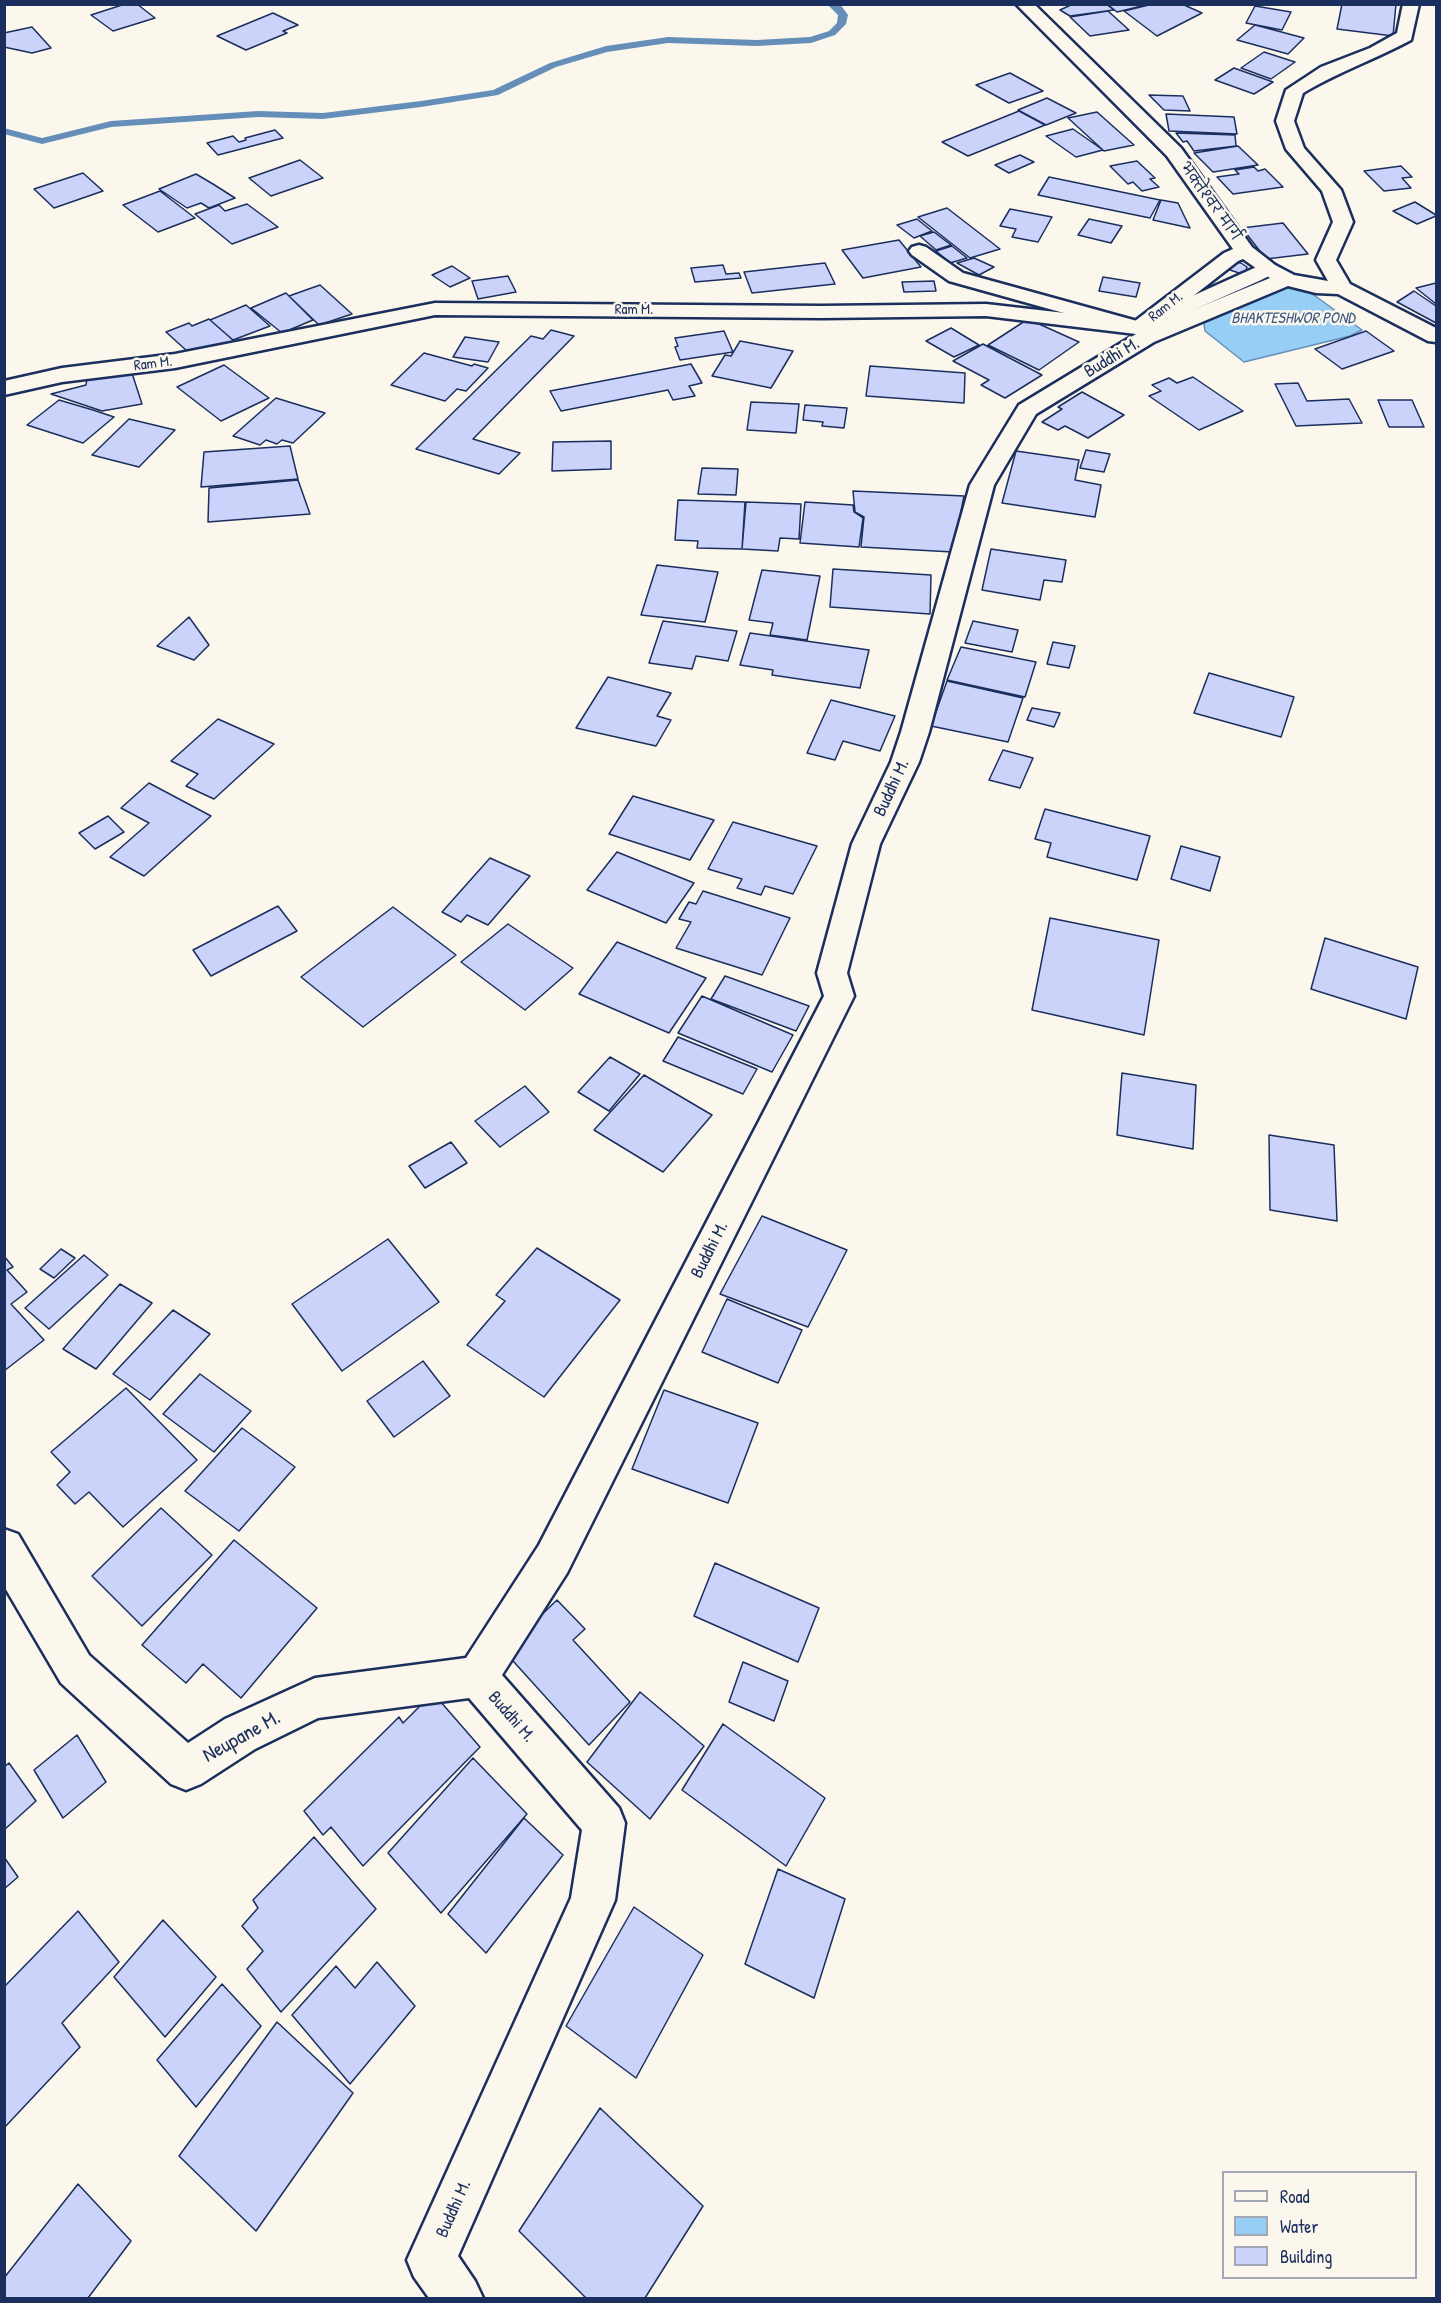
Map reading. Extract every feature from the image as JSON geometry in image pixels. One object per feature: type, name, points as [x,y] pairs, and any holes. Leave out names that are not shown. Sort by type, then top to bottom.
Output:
[{"type":"street","name":"भक्तेश्वर मार्ग","points":[[1024,4],[1174,152],[1245,251],[1278,274],[1316,286],[1342,288],[1437,336]]},
{"type":"street","points":[[1342,288],[1326,260],[1343,222],[1331,190],[1295,148],[1285,121],[1294,90],[1327,71],[1376,52],[1405,36],[1411,4]]},
{"type":"street","points":[[919,250],[956,277],[1139,328],[1168,311],[1278,274]]},
{"type":"street","name":"Ram M.","points":[[4,388],[62,375],[175,361],[435,309],[822,312],[986,310],[1139,328],[1232,257],[1245,251]]},
{"type":"street","name":"Buddhi M.","points":[[458,2298],[431,2260],[593,1900],[604,1823],[477,1677],[552,1559],[839,996],[832,973],[866,844],[905,762],[915,732],[982,485],[1027,410],[1146,337],[1278,274]]},
{"type":"street","name":"Neupane M.","points":[[4,1548],[75,1669],[186,1769],[240,1734],[315,1698],[477,1677]]},
{"type":"water","name":"BHAKTESHWOR POND","points":[[1291,286],[1303,287],[1362,330],[1350,336],[1244,362],[1205,331],[1203,316],[1223,312]]},
{"type":"building","points":[[125,4],[137,4],[155,18],[113,31],[91,15]]},
{"type":"building","points":[[1073,4],[1106,4],[1114,10],[1070,16],[1060,10]]},
{"type":"building","points":[[1107,4],[1150,4],[1117,12]]},
{"type":"building","points":[[1153,4],[1182,4],[1202,13],[1157,36],[1124,11]]},
{"type":"building","points":[[1342,4],[1396,4],[1393,36],[1337,29]]},
{"type":"building","points":[[1255,6],[1291,12],[1282,30],[1246,23]]},
{"type":"building","points":[[1108,11],[1129,30],[1090,36],[1070,17]]},
{"type":"building","points":[[273,13],[298,25],[283,31],[287,33],[246,50],[217,36]]},
{"type":"building","points":[[1255,25],[1304,38],[1288,54],[1237,40]]},
{"type":"building","points":[[32,27],[51,48],[32,53],[4,47],[4,33]]},
{"type":"building","points":[[1264,52],[1295,62],[1271,79],[1241,68]]},
{"type":"building","points":[[1234,68],[1273,82],[1254,94],[1215,80]]},
{"type":"building","points":[[1010,73],[1043,91],[1009,103],[976,85]]},
{"type":"building","points":[[1149,95],[1183,96],[1190,111],[1164,110]]},
{"type":"building","points":[[1047,98],[1076,113],[1046,125],[1018,110]]},
{"type":"building","points":[[1019,111],[1045,125],[968,156],[942,142]]},
{"type":"building","points":[[1097,112],[1134,145],[1104,151],[1068,118]]},
{"type":"building","points":[[1166,114],[1234,117],[1237,134],[1169,131]]},
{"type":"building","points":[[1073,129],[1103,150],[1076,157],[1046,136]]},
{"type":"building","points":[[275,130],[283,138],[218,155],[207,143],[233,136],[239,142],[246,140],[245,138]]},
{"type":"building","points":[[1176,133],[1235,135],[1236,146],[1194,151],[1187,141],[1183,142]]},
{"type":"building","points":[[1238,146],[1258,165],[1213,172],[1194,153]]},
{"type":"building","points":[[1020,155],[1034,162],[1009,173],[995,165]]},
{"type":"building","points":[[300,160],[323,178],[271,196],[249,178]]},
{"type":"building","points":[[1137,161],[1155,178],[1150,179],[1159,187],[1142,191],[1133,182],[1128,184],[1110,166]]},
{"type":"building","points":[[1401,166],[1412,177],[1402,178],[1411,188],[1384,191],[1364,171]]},
{"type":"building","points":[[1254,167],[1258,171],[1265,169],[1283,187],[1233,194],[1217,177],[1239,174],[1235,170]]},
{"type":"building","points":[[83,173],[103,191],[54,208],[34,189]]},
{"type":"building","points":[[196,174],[235,198],[209,208],[201,203],[187,208],[159,189]]},
{"type":"building","points":[[1049,177],[1160,200],[1150,218],[1038,195]]},
{"type":"building","points":[[160,191],[195,218],[158,232],[123,205]]},
{"type":"building","points":[[1161,200],[1178,203],[1190,228],[1153,220]]},
{"type":"building","points":[[1415,202],[1436,216],[1417,224],[1393,211]]},
{"type":"building","points":[[247,204],[278,227],[232,244],[195,214],[219,205],[225,211]]},
{"type":"building","points":[[947,208],[1000,249],[970,258],[918,217]]},
{"type":"building","points":[[1010,209],[1052,217],[1038,242],[1012,237],[1016,229],[1000,226]]},
{"type":"building","points":[[917,219],[932,231],[914,238],[897,225]]},
{"type":"building","points":[[1089,219],[1122,226],[1111,243],[1078,235]]},
{"type":"building","points":[[1283,223],[1308,254],[1266,259],[1242,228]]},
{"type":"building","points":[[934,232],[951,245],[936,250],[920,236]]},
{"type":"building","points":[[899,240],[921,267],[863,278],[842,250]]},
{"type":"building","points":[[952,246],[967,258],[950,263],[936,251]]},
{"type":"building","points":[[974,258],[994,267],[979,275],[957,263]]},
{"type":"building","points":[[1232,262],[1241,263],[1247,267],[1246,271],[1239,273],[1230,270],[1227,266]]},
{"type":"building","points":[[825,263],[835,284],[752,293],[744,272]]},
{"type":"building","points":[[723,265],[726,274],[739,273],[741,278],[695,282],[691,268]]},
{"type":"building","points":[[452,266],[470,278],[450,287],[432,275]]},
{"type":"building","points":[[508,276],[516,292],[478,299],[472,281]]},
{"type":"building","points":[[1103,277],[1140,283],[1136,297],[1099,291]]},
{"type":"building","points":[[934,281],[936,291],[904,292],[902,282]]},
{"type":"building","points":[[1436,283],[1436,304],[1416,288]]},
{"type":"building","points":[[320,285],[352,314],[319,325],[289,296]]},
{"type":"building","points":[[1414,291],[1436,306],[1436,323],[1397,302]]},
{"type":"building","points":[[286,293],[313,320],[282,333],[251,308]]},
{"type":"building","points":[[246,305],[270,326],[233,340],[210,320]]},
{"type":"building","points":[[209,319],[234,341],[187,351],[166,332],[189,323],[192,326]]},
{"type":"building","points":[[1028,319],[1079,342],[1039,370],[988,345]]},
{"type":"building","points":[[951,328],[979,345],[954,357],[926,341]]},
{"type":"building","points":[[551,330],[574,336],[473,439],[520,453],[499,474],[416,449],[531,336],[543,339]]},
{"type":"building","points":[[724,331],[733,352],[680,360],[675,347],[678,346],[675,338]]},
{"type":"building","points":[[1366,331],[1394,351],[1342,369],[1315,349]]},
{"type":"building","points":[[465,337],[499,342],[488,362],[453,357]]},
{"type":"building","points":[[740,341],[793,351],[771,388],[712,376],[725,355],[731,356]]},
{"type":"building","points":[[983,344],[1042,375],[1005,398],[981,385],[989,380],[953,361]]},
{"type":"building","points":[[424,353],[488,368],[466,391],[457,389],[445,401],[391,385]]},
{"type":"building","points":[[691,364],[702,383],[689,386],[695,396],[673,400],[668,390],[561,411],[550,391]]},
{"type":"building","points":[[224,365],[269,398],[221,421],[177,387]]},
{"type":"building","points":[[870,366],[965,373],[964,403],[866,396]]},
{"type":"building","points":[[131,370],[142,404],[102,411],[51,394],[86,385],[87,378]]},
{"type":"building","points":[[1193,377],[1243,411],[1199,430],[1149,396],[1161,391],[1152,385],[1169,378],[1177,383]]},
{"type":"building","points":[[1298,383],[1307,401],[1349,399],[1362,423],[1296,426],[1275,384]]},
{"type":"building","points":[[1082,392],[1124,415],[1088,438],[1065,426],[1058,430],[1042,422],[1062,409],[1058,407]]},
{"type":"building","points":[[276,398],[325,413],[293,443],[282,440],[277,444],[266,440],[260,445],[233,436]]},
{"type":"building","points":[[59,400],[114,417],[83,443],[27,425]]},
{"type":"building","points":[[1378,400],[1412,400],[1424,427],[1389,427]]},
{"type":"building","points":[[751,402],[799,404],[796,433],[747,430]]},
{"type":"building","points":[[805,405],[847,408],[844,428],[822,426],[823,422],[803,420]]},
{"type":"building","points":[[129,419],[175,430],[139,467],[92,455]]},
{"type":"building","points":[[611,441],[611,469],[552,471],[553,442]]},
{"type":"building","points":[[290,446],[298,479],[201,487],[204,452]]},
{"type":"building","points":[[1086,450],[1110,454],[1104,472],[1080,468]]},
{"type":"building","points":[[1016,451],[1079,460],[1075,480],[1101,485],[1095,517],[1002,503]]},
{"type":"building","points":[[702,468],[738,469],[736,495],[698,494]]},
{"type":"building","points":[[298,480],[310,514],[208,522],[209,488]]},
{"type":"building","points":[[853,491],[964,496],[953,552],[861,547],[864,517],[855,512]]},
{"type":"building","points":[[678,500],[745,502],[742,549],[697,548],[698,541],[675,540]]},
{"type":"building","points":[[746,502],[801,504],[799,539],[780,538],[778,551],[742,549]]},
{"type":"building","points":[[805,502],[853,505],[854,512],[863,518],[859,547],[800,543]]},
{"type":"building","points":[[991,549],[1066,560],[1062,582],[1044,580],[1040,600],[982,590]]},
{"type":"building","points":[[657,565],[718,572],[705,622],[641,615]]},
{"type":"building","points":[[833,569],[931,575],[930,614],[830,607]]},
{"type":"building","points":[[762,570],[820,576],[807,640],[770,635],[773,623],[749,620]]},
{"type":"building","points":[[189,617],[209,645],[194,660],[157,646]]},
{"type":"building","points":[[663,621],[737,631],[728,661],[696,656],[692,669],[649,663]]},
{"type":"building","points":[[973,621],[1018,630],[1012,652],[965,643]]},
{"type":"building","points":[[750,633],[869,650],[860,688],[772,675],[773,670],[740,665]]},
{"type":"building","points":[[1053,642],[1075,646],[1069,668],[1047,664]]},
{"type":"building","points":[[961,647],[1036,662],[1025,697],[947,680]]},
{"type":"building","points":[[1209,673],[1294,697],[1281,737],[1194,713]]},
{"type":"building","points":[[608,677],[671,693],[657,716],[671,720],[656,746],[576,728]]},
{"type":"building","points":[[947,681],[1023,698],[1008,742],[931,726]]},
{"type":"building","points":[[831,700],[895,716],[880,751],[843,741],[835,760],[807,753]]},
{"type":"building","points":[[1032,708],[1060,713],[1054,727],[1027,720]]},
{"type":"building","points":[[218,719],[274,744],[214,799],[186,786],[198,774],[171,761]]},
{"type":"building","points":[[1003,750],[1033,758],[1020,788],[989,780]]},
{"type":"building","points":[[149,783],[211,816],[144,876],[110,857],[149,823],[121,808]]},
{"type":"building","points":[[633,796],[714,820],[690,860],[609,834]]},
{"type":"building","points":[[1045,809],[1150,836],[1137,880],[1047,857],[1051,843],[1035,839]]},
{"type":"building","points":[[108,816],[124,832],[95,849],[79,833]]},
{"type":"building","points":[[733,822],[817,846],[793,894],[765,886],[761,895],[737,888],[742,879],[708,869]]},
{"type":"building","points":[[1181,846],[1220,857],[1210,891],[1171,879]]},
{"type":"building","points":[[617,852],[694,883],[666,923],[587,890]]},
{"type":"building","points":[[490,858],[530,876],[488,925],[467,915],[461,922],[442,912]]},
{"type":"building","points":[[703,891],[790,918],[762,975],[676,948],[691,922],[679,919],[689,902],[696,904]]},
{"type":"building","points":[[278,906],[297,931],[211,976],[193,950]]},
{"type":"building","points":[[393,907],[456,955],[363,1027],[301,977]]},
{"type":"building","points":[[1050,918],[1159,940],[1144,1035],[1032,1010]]},
{"type":"building","points":[[508,924],[573,968],[525,1010],[461,962]]},
{"type":"building","points":[[1325,938],[1418,967],[1406,1019],[1311,989]]},
{"type":"building","points":[[617,942],[706,978],[669,1033],[579,994]]},
{"type":"building","points":[[725,976],[809,1006],[796,1031],[711,999]]},
{"type":"building","points":[[702,996],[793,1035],[772,1072],[678,1033]]},
{"type":"building","points":[[678,1037],[757,1069],[743,1094],[663,1061]]},
{"type":"building","points":[[610,1057],[640,1074],[609,1111],[578,1092]]},
{"type":"building","points":[[1122,1073],[1196,1085],[1193,1149],[1117,1135]]},
{"type":"building","points":[[644,1075],[712,1115],[663,1172],[594,1130]]},
{"type":"building","points":[[525,1086],[549,1112],[500,1147],[475,1121]]},
{"type":"building","points":[[1269,1135],[1334,1145],[1337,1221],[1270,1210]]},
{"type":"building","points":[[451,1142],[467,1163],[425,1188],[409,1166]]},
{"type":"building","points":[[762,1216],[847,1250],[808,1327],[720,1294]]},
{"type":"building","points":[[388,1239],[439,1302],[342,1371],[292,1304]]},
{"type":"building","points":[[537,1248],[620,1300],[544,1397],[467,1345],[505,1301],[496,1295]]},
{"type":"building","points":[[61,1249],[75,1258],[54,1278],[40,1269]]},
{"type":"building","points":[[84,1255],[108,1275],[49,1329],[25,1308]]},
{"type":"building","points":[[4,1256],[13,1267],[7,1270],[27,1292],[11,1304],[44,1340],[4,1371]]},
{"type":"building","points":[[120,1284],[152,1303],[96,1369],[63,1349]]},
{"type":"building","points":[[727,1299],[802,1330],[778,1383],[702,1352]]},
{"type":"building","points":[[173,1310],[210,1334],[150,1400],[113,1374]]},
{"type":"building","points":[[423,1361],[450,1396],[394,1437],[367,1401]]},
{"type":"building","points":[[200,1374],[251,1411],[214,1452],[163,1414]]},
{"type":"building","points":[[126,1388],[197,1460],[123,1527],[89,1492],[75,1504],[57,1485],[70,1472],[51,1452]]},
{"type":"building","points":[[664,1390],[758,1423],[728,1503],[632,1469]]},
{"type":"building","points":[[242,1428],[295,1467],[239,1531],[185,1491]]},
{"type":"building","points":[[161,1508],[212,1555],[142,1626],[92,1576]]},
{"type":"building","points":[[234,1540],[317,1608],[241,1698],[203,1664],[186,1683],[142,1645]]},
{"type":"building","points":[[715,1563],[819,1608],[798,1662],[694,1616]]},
{"type":"building","points":[[557,1600],[585,1629],[573,1640],[630,1702],[589,1745],[504,1651]]},
{"type":"building","points":[[743,1662],[788,1681],[774,1721],[729,1702]]},
{"type":"building","points":[[640,1692],[704,1746],[650,1819],[587,1762]]},
{"type":"building","points":[[433,1693],[480,1747],[363,1866],[331,1827],[323,1835],[304,1811],[399,1717],[403,1723]]},
{"type":"building","points":[[723,1724],[825,1798],[786,1866],[682,1790]]},
{"type":"building","points":[[77,1735],[106,1782],[63,1818],[34,1770]]},
{"type":"building","points":[[473,1758],[527,1814],[441,1913],[388,1853]]},
{"type":"building","points":[[9,1763],[36,1801],[4,1830],[4,1767]]},
{"type":"building","points":[[524,1818],[563,1855],[486,1953],[448,1914]]},
{"type":"building","points":[[314,1837],[376,1909],[281,2012],[247,1969],[263,1951],[242,1926],[258,1908],[253,1900]]},
{"type":"building","points":[[4,1857],[18,1877],[4,1889]]},
{"type":"building","points":[[778,1869],[845,1899],[814,1998],[745,1964]]},
{"type":"building","points":[[634,1907],[703,1955],[636,2078],[566,2026]]},
{"type":"building","points":[[78,1911],[119,1962],[62,2023],[80,2047],[4,2128],[4,1987]]},
{"type":"building","points":[[163,1920],[216,1977],[165,2037],[114,1977]]},
{"type":"building","points":[[377,1962],[415,2006],[350,2084],[292,2015],[336,1966],[355,1988]]},
{"type":"building","points":[[222,1984],[261,2026],[196,2107],[157,2060]]},
{"type":"building","points":[[277,2022],[353,2093],[256,2231],[179,2156]]},
{"type":"building","points":[[600,2108],[703,2206],[645,2298],[586,2298],[519,2231]]},
{"type":"building","points":[[78,2184],[131,2241],[88,2298],[4,2298],[4,2278]]},
{"type":"waterway","points":[[4,131],[42,141],[111,124],[258,114],[323,116],[495,93],[553,65],[606,49],[668,40],[757,43],[811,40],[832,33],[841,24],[843,15],[836,6],[831,4]]}]
